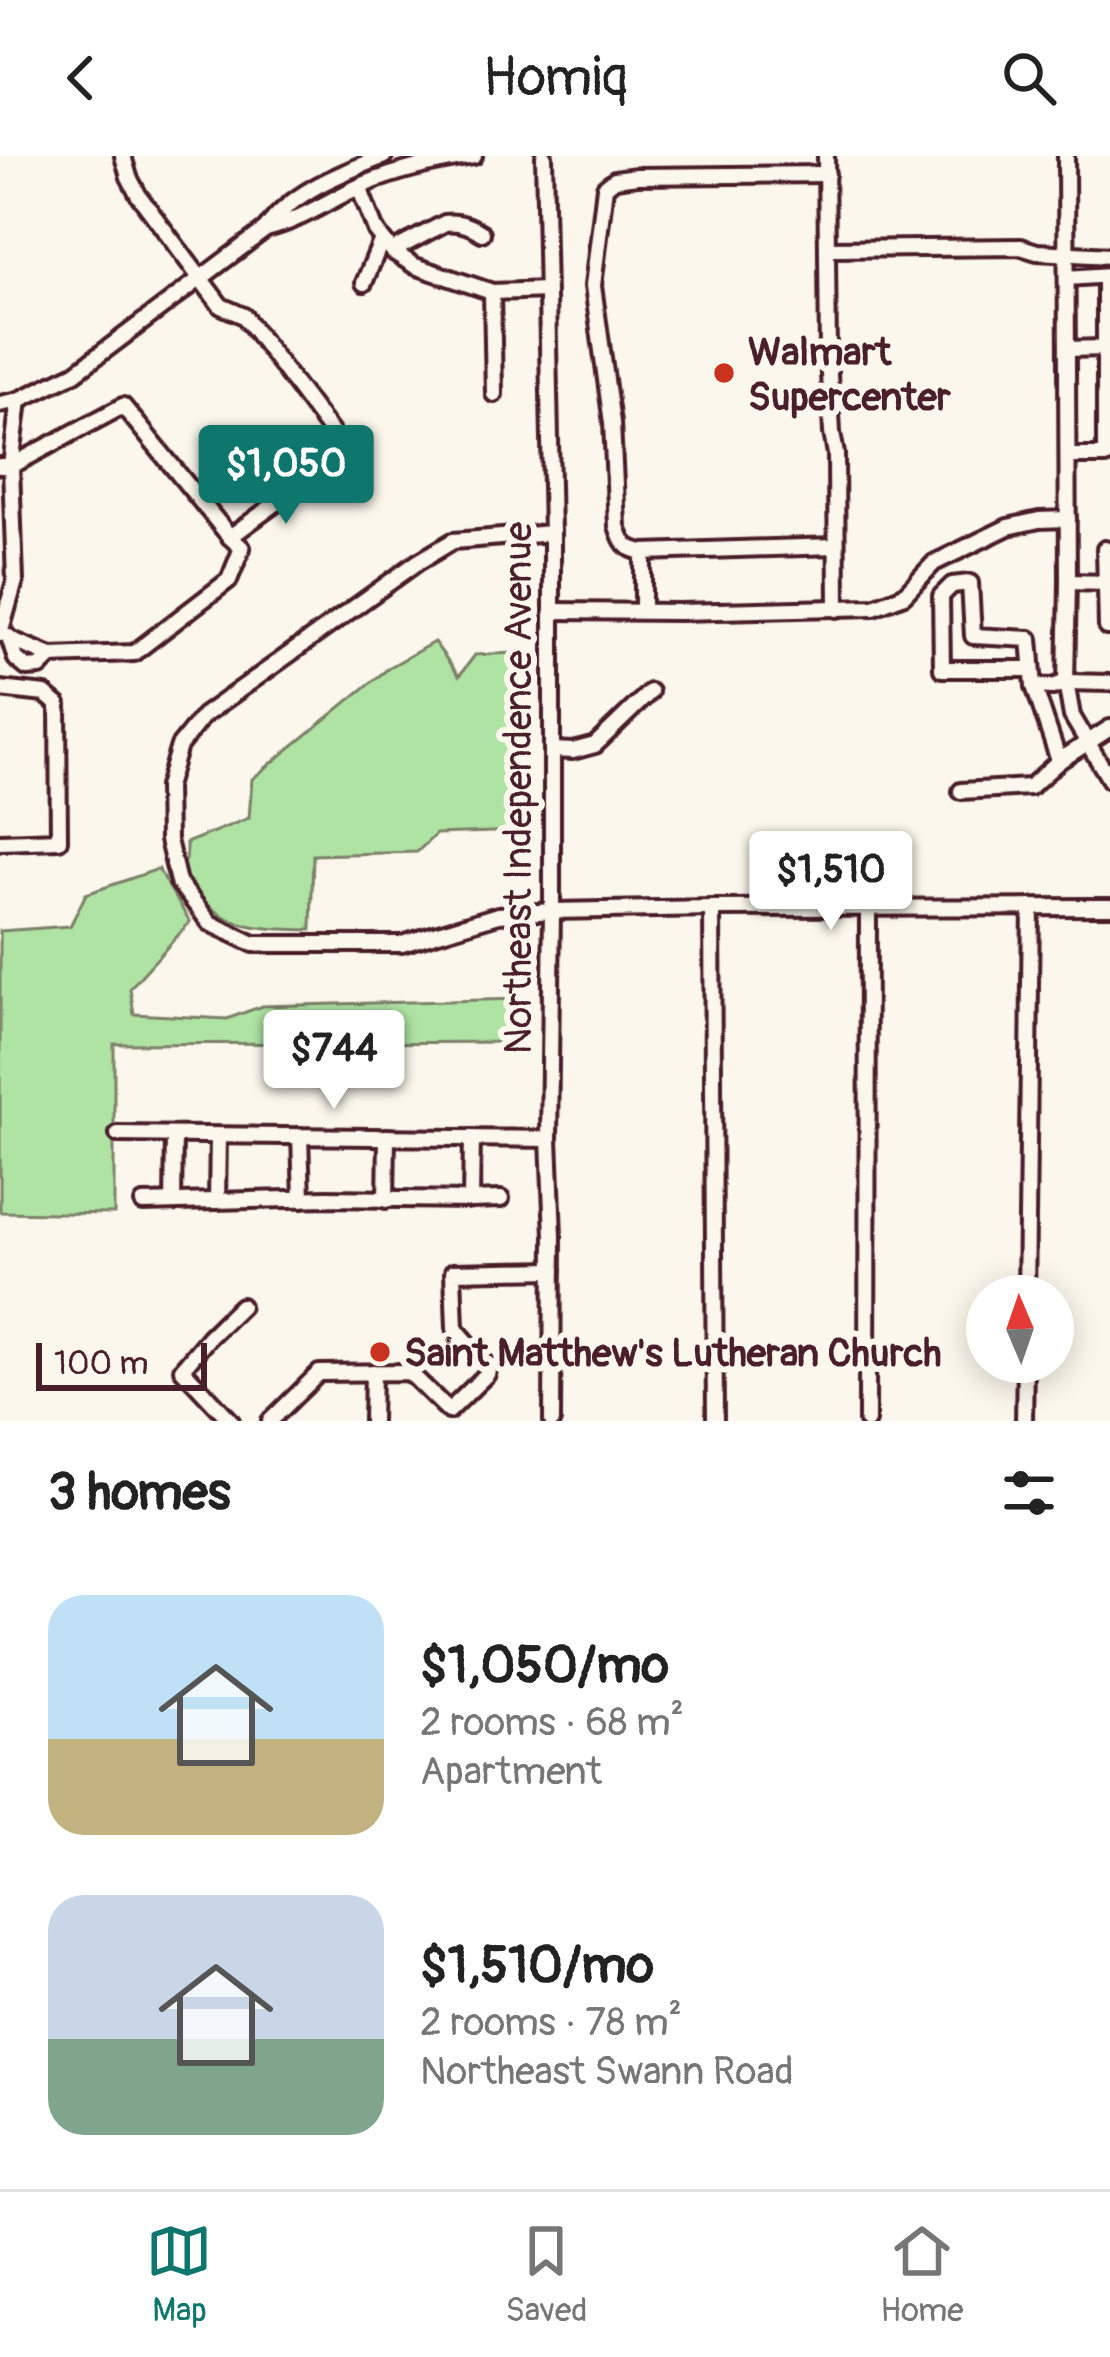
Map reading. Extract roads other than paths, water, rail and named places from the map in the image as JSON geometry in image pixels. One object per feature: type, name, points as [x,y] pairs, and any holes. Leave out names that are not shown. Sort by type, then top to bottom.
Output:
[{"type":"street","points":[[123,156],[140,196],[221,306],[244,316],[346,452],[230,537]]},
{"type":"street","points":[[0,404],[75,373],[266,230],[276,214],[313,189],[384,156]]},
{"type":"street","points":[[266,230],[359,187],[431,162],[474,156]]},
{"type":"street","name":"Northeast Independence Avenue","points":[[544,156],[552,611],[552,1421]]},
{"type":"street","points":[[826,156],[837,609]]},
{"type":"street","points":[[1066,156],[1066,682],[1072,716],[1110,780]]},
{"type":"street","points":[[827,174],[615,179],[605,187],[593,286],[612,424],[617,526],[630,550],[836,546]]},
{"type":"street","points":[[359,187],[376,231],[415,266],[492,292],[546,290]]},
{"type":"street","points":[[364,283],[387,245],[454,222],[482,233]]},
{"type":"street","points":[[829,249],[1021,248],[1110,256]]},
{"type":"street","points":[[1050,469],[1107,456],[1108,275],[1067,278]]},
{"type":"street","points":[[492,292],[494,394]]},
{"type":"street","points":[[1067,349],[1105,348]]},
{"type":"street","points":[[6,466],[123,406],[242,548],[229,580],[134,653],[52,656],[40,667],[27,668],[16,659],[4,632],[15,581],[6,466],[19,400]]},
{"type":"street","points":[[552,611],[874,607],[904,595],[934,563],[1008,527],[1068,519]]},
{"type":"street","points":[[551,533],[453,541],[202,716],[179,746],[167,787],[168,840],[178,882],[209,923],[254,944],[402,944],[498,915],[552,911],[1110,908]]},
{"type":"street","points":[[1105,549],[1110,627]]},
{"type":"street","points":[[643,552],[643,611]]},
{"type":"street","points":[[1068,582],[1108,583]]},
{"type":"street","points":[[973,636],[970,583],[952,585],[941,596],[942,669],[1032,669]]},
{"type":"street","points":[[941,636],[1030,639],[1034,686],[1058,761]]},
{"type":"street","points":[[1034,686],[1110,683]]},
{"type":"street","points":[[0,689],[45,694],[58,705],[59,840],[0,842]]},
{"type":"street","points":[[552,750],[596,745],[650,692]]},
{"type":"street","points":[[962,791],[1030,787],[1058,761],[1110,728]]},
{"type":"street","points":[[1026,1275],[1031,907]]},
{"type":"street","points":[[712,908],[715,1421]]},
{"type":"street","points":[[867,1421],[868,908]]},
{"type":"street","points":[[118,1134],[549,1139]]},
{"type":"street","points":[[173,1202],[174,1135]]},
{"type":"street","points":[[217,1201],[218,1136]]},
{"type":"street","points":[[300,1136],[302,1199]]},
{"type":"street","points":[[386,1200],[387,1137]]},
{"type":"street","points":[[471,1200],[472,1138]]},
{"type":"street","points":[[143,1203],[502,1199]]},
{"type":"street","points":[[270,1421],[319,1373],[409,1372],[444,1416],[488,1374],[489,1367],[455,1328],[453,1272],[553,1270]]},
{"type":"street","points":[[231,1421],[182,1370],[241,1306]]},
{"type":"street","points":[[372,1421],[373,1372]]},
{"type":"street","points":[[1024,1421],[1025,1383]]},
{"type":"place","name":"Walmart Supercenter","points":[[724,373]]},
{"type":"place","name":"Saint Matthew's Lutheran Church","points":[[380,1352]]}]
